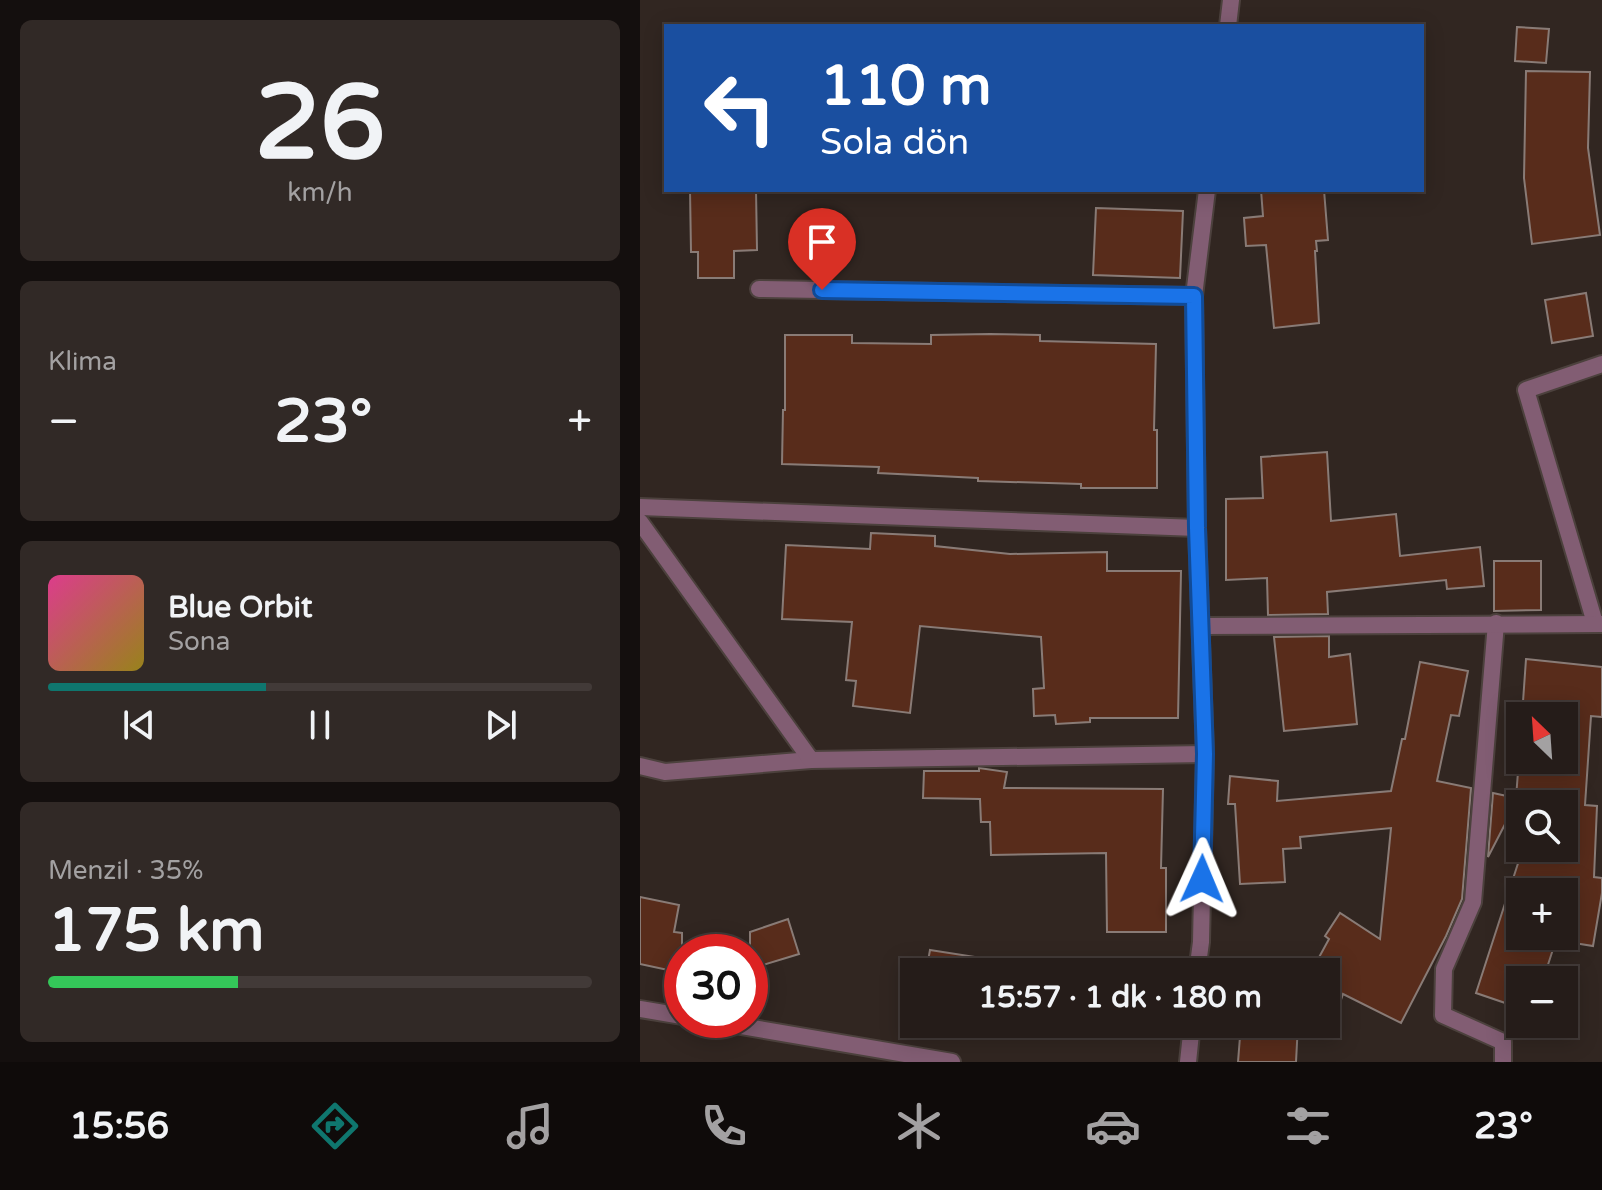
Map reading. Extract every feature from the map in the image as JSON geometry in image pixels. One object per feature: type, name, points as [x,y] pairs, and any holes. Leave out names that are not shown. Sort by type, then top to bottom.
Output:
[{"type":"street","points":[[1228,24],[1231,0]]},
{"type":"street","points":[[1199,958],[1205,754],[1197,528],[1194,296],[1207,192]]},
{"type":"street","points":[[759,289],[1194,296]]},
{"type":"street","points":[[1202,626],[1598,623],[1526,390],[1602,364]]},
{"type":"street","points":[[640,507],[1197,528]]},
{"type":"street","points":[[640,522],[811,760]]},
{"type":"street","points":[[1496,623],[1473,902],[1444,969],[1443,1015],[1503,1042],[1503,1062]]},
{"type":"street","points":[[640,766],[665,772],[811,760],[1205,754]]},
{"type":"street","points":[[640,1009],[664,1013]]},
{"type":"street","points":[[768,1031],[952,1062]]},
{"type":"street","points":[[1188,1062],[1191,1038]]},
{"type":"building","points":[[1517,27],[1549,29],[1546,63],[1515,61]]},
{"type":"building","points":[[1526,71],[1590,72],[1588,148],[1600,235],[1532,244],[1524,178]]},
{"type":"building","points":[[690,192],[756,192],[757,250],[734,251],[734,278],[698,278],[698,252],[691,252]]},
{"type":"building","points":[[1261,192],[1324,192],[1328,240],[1316,241],[1315,251],[1319,323],[1274,328],[1266,245],[1246,246],[1244,218],[1263,216]]},
{"type":"building","points":[[1096,208],[1183,211],[1180,278],[1093,275]]},
{"type":"building","points":[[1586,293],[1593,336],[1552,343],[1545,300]]},
{"type":"building","points":[[785,335],[852,335],[852,343],[931,344],[931,335],[1040,335],[1040,341],[1156,344],[1154,430],[1157,430],[1157,488],[1081,488],[1081,484],[978,481],[978,478],[878,473],[879,467],[782,464]]},
{"type":"building","points":[[1327,452],[1331,521],[1396,514],[1400,556],[1480,547],[1484,586],[1447,589],[1446,580],[1327,592],[1328,614],[1268,615],[1267,578],[1226,580],[1226,499],[1263,498],[1261,457]]},
{"type":"building","points":[[871,533],[935,536],[935,546],[1010,554],[1107,552],[1107,571],[1181,571],[1178,718],[1090,718],[1090,722],[1056,724],[1055,715],[1034,716],[1033,689],[1044,688],[1041,637],[920,626],[910,713],[853,706],[856,681],[846,680],[852,622],[782,619],[786,545],[870,549]]},
{"type":"building","points":[[1494,561],[1541,561],[1541,610],[1494,611]]},
{"type":"building","points":[[1329,636],[1329,657],[1350,654],[1357,724],[1284,731],[1274,637]]},
{"type":"building","points":[[1526,659],[1602,667],[1602,717],[1591,716],[1585,805],[1597,806],[1594,877],[1602,878],[1593,946],[1578,944],[1578,878],[1513,878],[1518,862],[1578,862],[1578,790],[1517,790],[1518,774],[1578,774],[1578,702],[1523,702]]},
{"type":"building","points":[[1420,662],[1468,671],[1459,716],[1451,715],[1437,781],[1471,788],[1462,899],[1401,1023],[1343,994],[1340,1003],[1340,958],[1319,958],[1329,939],[1325,936],[1340,913],[1380,939],[1391,828],[1300,837],[1301,848],[1283,849],[1285,882],[1240,884],[1235,804],[1228,804],[1230,776],[1278,781],[1277,801],[1391,791]]},
{"type":"building","points":[[979,768],[1007,772],[1004,788],[1163,789],[1161,868],[1166,868],[1166,932],[1107,932],[1106,853],[991,855],[990,822],[981,822],[980,799],[923,798],[924,771],[979,771]]},
{"type":"building","points":[[1493,793],[1506,796],[1506,822],[1488,857]]},
{"type":"building","points":[[640,897],[679,905],[674,932],[682,934],[664,934],[664,969],[640,964]]},
{"type":"building","points":[[1506,900],[1506,950],[1553,950],[1548,966],[1506,966],[1506,1003],[1476,993]]},
{"type":"building","points":[[788,919],[799,954],[768,963],[768,934],[750,932]]},
{"type":"building","points":[[930,950],[982,958],[929,958]]},
{"type":"building","points":[[1240,1038],[1297,1038],[1296,1062],[1238,1062]]},
{"type":"route","points":[[822,290],[1194,296],[1197,528],[1205,754],[1202,879]]}]
